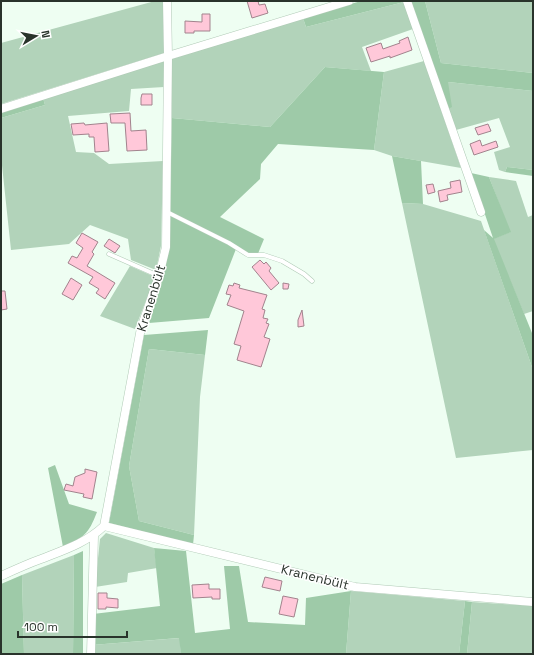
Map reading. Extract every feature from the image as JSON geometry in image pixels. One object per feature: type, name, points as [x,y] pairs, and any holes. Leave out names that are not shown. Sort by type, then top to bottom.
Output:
[{"type":"street","name":"Kranenbült","points":[[167,1],[168,56],[166,247],[159,276],[141,328],[104,526],[355,587],[532,601]]},
{"type":"street","points":[[1,109],[349,1]]},
{"type":"street","points":[[407,1],[481,212]]},
{"type":"street","points":[[1,576],[78,545],[94,536],[104,526]]},
{"type":"street","points":[[91,654],[94,536]]},
{"type":"lane","points":[[166,212],[229,243],[248,255],[264,256],[282,261],[304,274],[312,281]]},
{"type":"lane","points":[[110,254],[159,276]]},
{"type":"green space","points":[[155,1],[163,1],[164,53],[1,104],[1,43]]},
{"type":"green space","points":[[361,1],[404,2],[306,27],[303,18]]},
{"type":"green space","points":[[410,1],[425,1],[441,63],[533,73],[533,91],[448,82],[452,107],[448,109]]},
{"type":"green space","points":[[425,1],[533,1],[533,73],[441,63]]},
{"type":"green space","points":[[404,2],[413,29],[362,47],[371,71],[325,67],[270,127],[172,118],[172,59],[303,18],[306,27]]},
{"type":"green space","points":[[165,61],[164,87],[131,89],[129,111],[68,116],[76,152],[94,153],[109,164],[163,161],[161,246],[156,270],[131,260],[128,239],[90,225],[69,244],[11,250],[1,156],[1,118],[45,105],[43,98]]},
{"type":"green space","points":[[424,61],[461,168],[392,156],[374,150],[384,72]]},
{"type":"green space","points":[[325,67],[384,72],[374,150],[278,144],[261,164],[260,179],[220,217],[264,239],[257,256],[236,249],[209,318],[149,323],[163,279],[169,248],[172,118],[270,127]]},
{"type":"green space","points":[[448,82],[533,91],[533,170],[507,167],[505,172],[499,170],[494,152],[510,147],[499,118],[456,130],[448,109]]},
{"type":"green space","points":[[43,98],[45,105],[1,118],[1,111]]},
{"type":"green space","points":[[392,156],[421,161],[423,204],[402,203]]},
{"type":"green space","points":[[507,167],[533,170],[533,176],[505,172]]},
{"type":"green space","points":[[471,173],[489,177],[511,232],[494,239],[532,333],[533,332],[533,370],[484,230],[493,238]]},
{"type":"green space","points":[[489,177],[516,181],[528,217],[533,215],[533,311],[524,314],[493,239],[510,232]]},
{"type":"green space","points":[[402,203],[423,204],[481,221],[533,370],[533,450],[456,458]]},
{"type":"green space","points":[[130,266],[155,277],[135,329],[100,316]]},
{"type":"green space","points":[[208,330],[205,355],[149,349],[129,466],[139,521],[194,535],[193,545],[109,523],[144,335]]},
{"type":"green space","points":[[149,349],[205,355],[200,397],[194,535],[139,521],[129,466]]},
{"type":"green space","points":[[55,465],[69,504],[97,512],[91,526],[85,534],[63,547],[48,468]]},
{"type":"green space","points":[[106,533],[154,548],[157,568],[128,573],[127,582],[95,587],[100,539]]},
{"type":"green space","points":[[154,548],[186,551],[195,633],[230,629],[224,566],[239,566],[248,622],[305,625],[306,598],[351,591],[346,654],[181,654],[179,638],[92,645],[93,614],[160,606]]},
{"type":"green space","points":[[83,551],[83,654],[73,654],[74,555]]},
{"type":"green space","points":[[74,555],[73,654],[24,654],[22,575]]},
{"type":"green space","points":[[22,575],[24,654],[1,654],[1,584]]},
{"type":"green space","points":[[351,591],[465,601],[459,654],[346,654]]},
{"type":"green space","points":[[465,601],[472,602],[467,654],[459,654]]},
{"type":"green space","points":[[472,602],[533,606],[533,654],[467,654]]},
{"type":"green space","points":[[180,638],[181,654],[92,654],[92,645]]},
{"type":"building","points":[[247,1],[258,1],[259,5],[265,4],[268,13],[252,18]]},
{"type":"building","points":[[202,14],[210,14],[210,31],[194,31],[194,33],[185,33],[185,21],[202,22]]},
{"type":"building","points":[[408,37],[412,50],[390,58],[390,56],[371,62],[366,48],[381,43],[383,49],[400,43],[399,41]]},
{"type":"building","points":[[142,94],[152,94],[152,105],[141,105]]},
{"type":"building","points":[[130,113],[131,131],[146,130],[147,150],[127,151],[125,123],[111,123],[110,114]]},
{"type":"building","points":[[84,123],[85,125],[107,123],[109,151],[95,152],[94,137],[89,137],[89,134],[73,135],[71,124]]},
{"type":"building","points":[[488,124],[491,131],[478,135],[475,128]]},
{"type":"building","points":[[480,140],[482,146],[496,141],[498,147],[474,155],[470,144]]},
{"type":"building","points":[[460,180],[462,192],[447,195],[448,200],[440,202],[438,191],[451,188],[450,182]]},
{"type":"building","points":[[433,184],[435,192],[428,194],[426,185]]},
{"type":"building","points":[[82,233],[98,242],[92,252],[94,254],[87,266],[115,283],[105,299],[96,293],[99,289],[89,283],[93,277],[68,263],[72,256],[77,258],[83,248],[76,243]]},
{"type":"building","points":[[109,239],[120,246],[115,253],[104,246]]},
{"type":"building","points":[[260,260],[264,264],[266,262],[271,268],[269,271],[279,283],[271,290],[252,267]]},
{"type":"building","points":[[71,278],[82,285],[73,300],[62,294]]},
{"type":"building","points":[[234,283],[240,285],[239,288],[267,295],[262,309],[265,310],[263,318],[268,319],[266,323],[269,324],[264,337],[270,339],[261,367],[237,360],[241,346],[234,344],[244,311],[227,305],[231,295],[226,294],[229,285],[233,286]]},
{"type":"building","points":[[283,283],[289,284],[288,289],[283,289]]},
{"type":"building","points":[[1,291],[5,291],[7,309],[1,310]]},
{"type":"building","points":[[302,310],[304,326],[298,327],[298,320]]},
{"type":"building","points":[[85,469],[97,472],[92,499],[83,497],[84,494],[64,490],[66,484],[73,486],[75,477],[85,473]]},
{"type":"building","points":[[265,577],[282,581],[280,591],[262,587]]},
{"type":"building","points":[[209,584],[209,589],[220,589],[220,599],[212,599],[212,597],[193,598],[192,585]]},
{"type":"building","points":[[98,593],[107,593],[107,598],[118,599],[118,608],[106,607],[106,609],[98,609]]},
{"type":"building","points":[[283,596],[298,599],[294,617],[279,614]]}]
